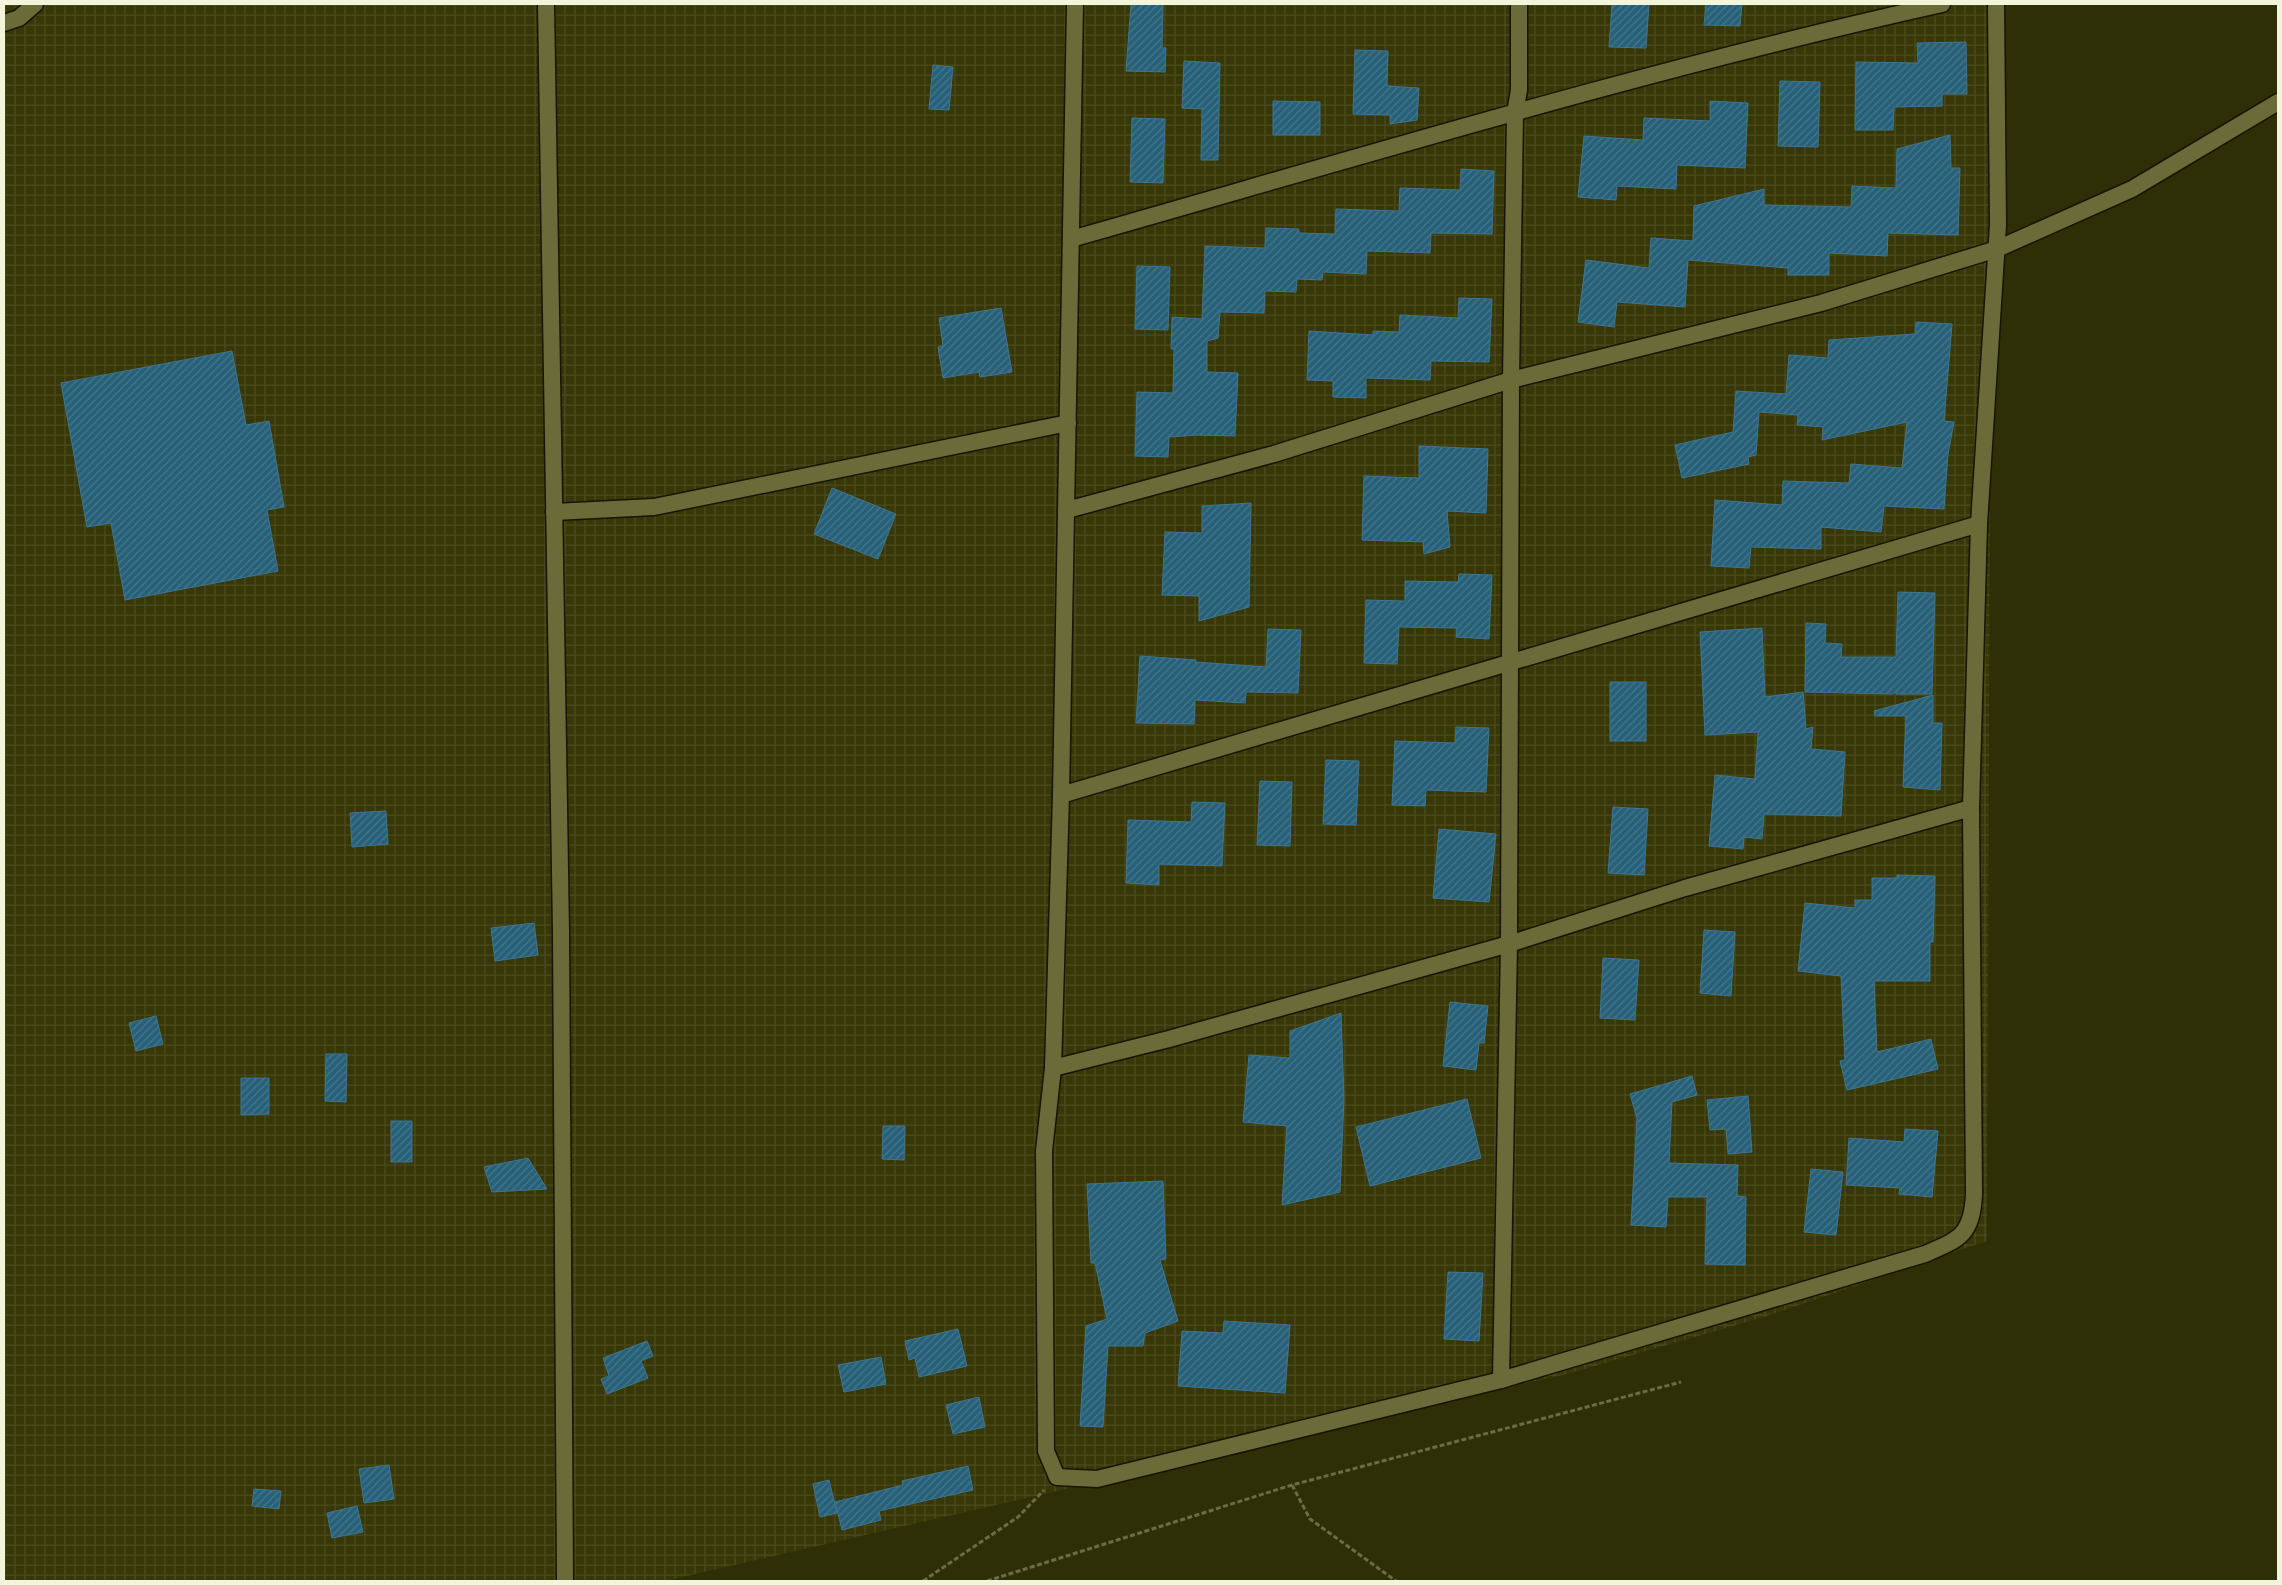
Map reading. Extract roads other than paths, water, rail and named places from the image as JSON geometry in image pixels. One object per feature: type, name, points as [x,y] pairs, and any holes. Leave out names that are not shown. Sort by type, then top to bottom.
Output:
[{"type":"street","points":[[4,23],[19,18],[35,4]]},
{"type":"street","points":[[546,4],[561,940],[565,1581]]},
{"type":"street","points":[[1075,4],[1061,795],[1053,1068],[1044,1151],[1046,1451],[1057,1477],[1097,1480],[1501,1380],[1925,1254],[1955,1242],[1965,1230],[1971,1220],[1974,1194],[1971,808],[1979,524],[1996,249],[1996,4]]},
{"type":"street","points":[[1501,1380],[1509,944],[1511,380],[1515,112],[1519,90],[1519,4]]},
{"type":"street","points":[[1071,239],[1515,112],[1805,34],[1942,4]]},
{"type":"street","points":[[1067,510],[1274,454],[1511,380],[1821,303],[1996,249],[2132,189],[2278,102]]},
{"type":"street","points":[[554,512],[654,508],[1068,423]]},
{"type":"street","points":[[1061,795],[1979,524]]},
{"type":"street","points":[[1053,1068],[1169,1039],[1509,944],[1685,888],[1971,808]]}]
